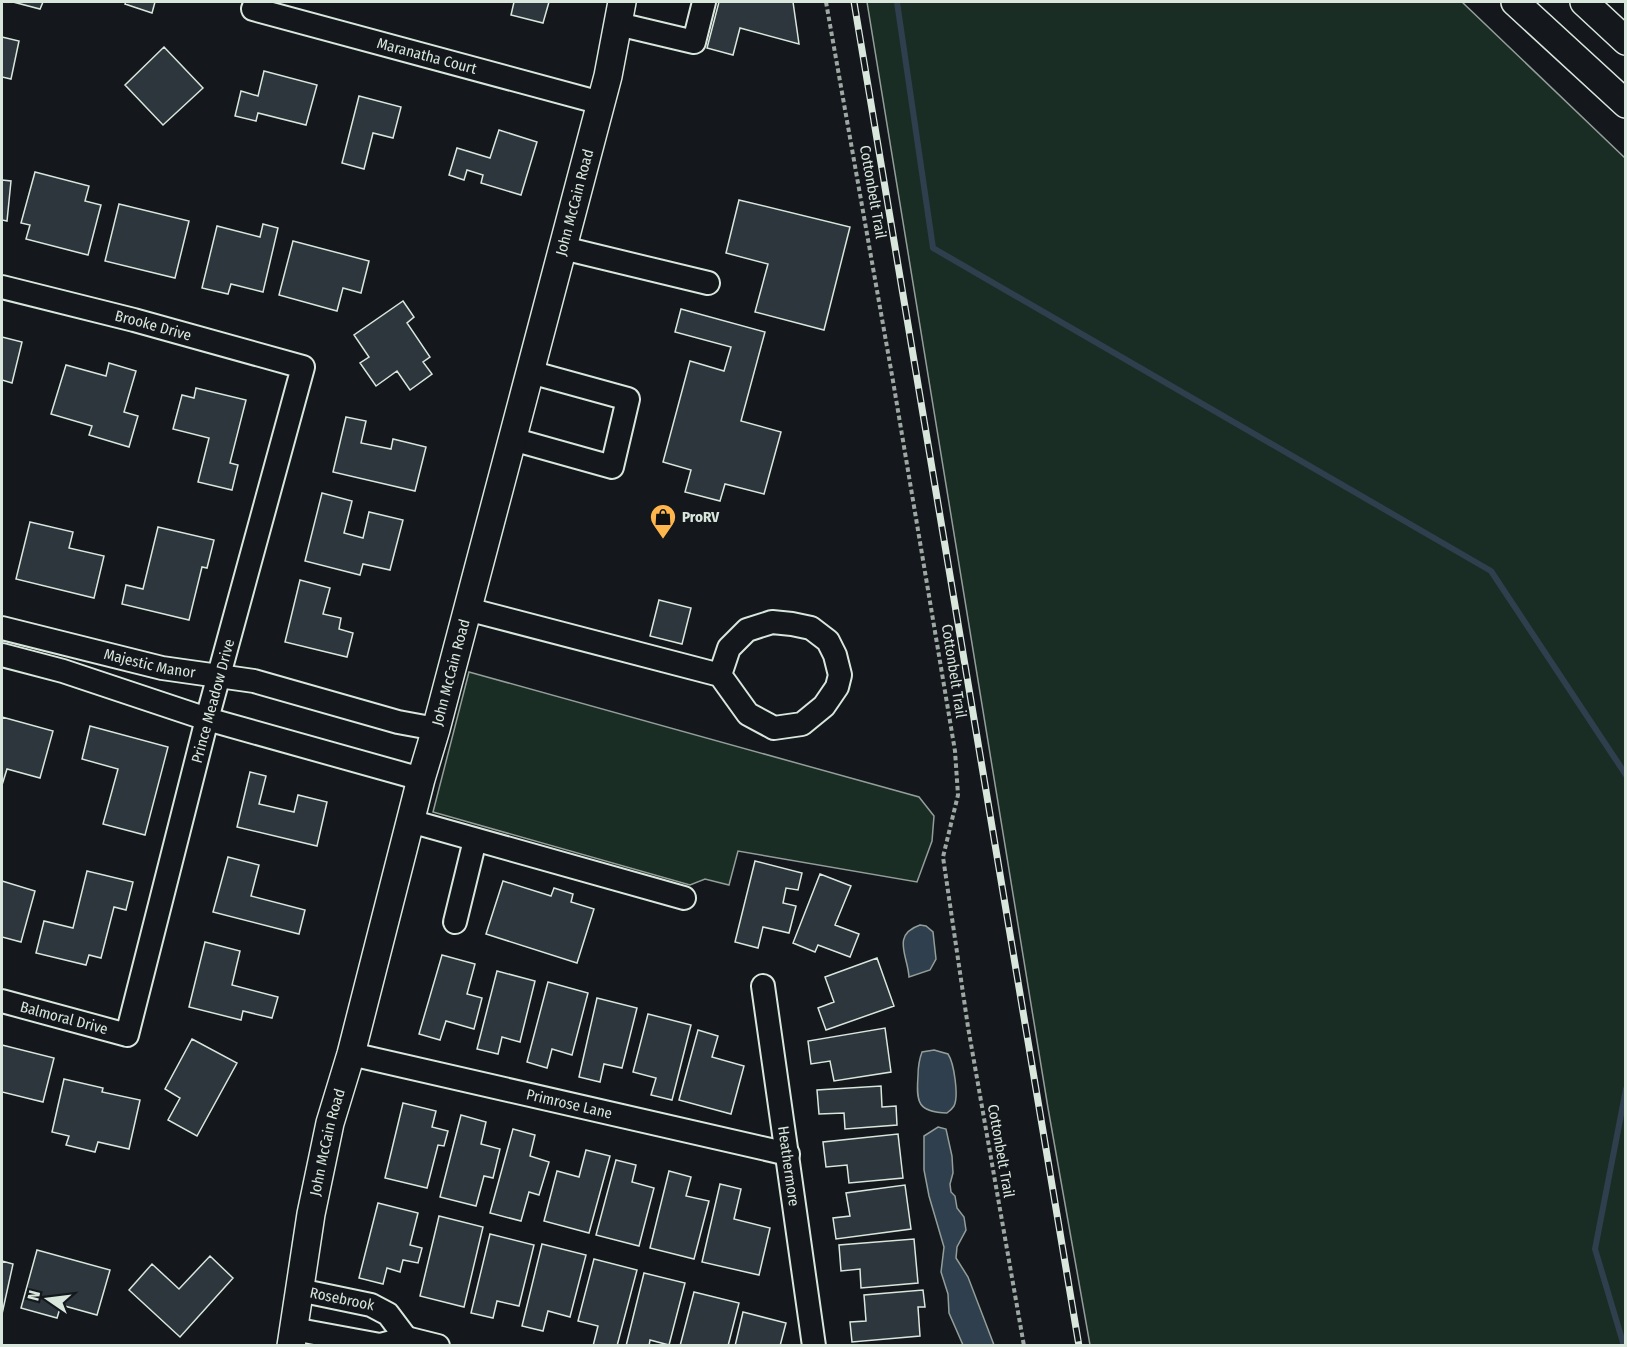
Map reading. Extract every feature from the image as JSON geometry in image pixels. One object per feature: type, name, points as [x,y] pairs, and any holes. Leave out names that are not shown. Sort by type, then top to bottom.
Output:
[{"type":"main road","points":[[1515,2],[1626,104]]},
{"type":"main road","points":[[1584,2],[1626,41]]},
{"type":"main road","name":"John McCain Road","points":[[292,1337],[311,1214],[330,1123],[351,1054],[421,779],[601,103],[620,13]]},
{"type":"street","points":[[620,13],[694,42],[704,2]]},
{"type":"street","name":"Maranatha Court","points":[[253,9],[601,103]]},
{"type":"street","points":[[563,248],[708,283]]},
{"type":"street","name":"Brooke Drive","points":[[2,287],[134,320],[303,367]]},
{"type":"street","name":"Prince Meadow Drive","points":[[127,1035],[207,719],[303,367]]},
{"type":"street","points":[[512,439],[612,467],[628,399],[530,372]]},
{"type":"street","points":[[467,609],[720,675],[748,714],[774,728],[802,724],[824,706],[837,687],[840,675],[835,655],[828,641],[811,628],[772,622],[747,630],[729,648],[720,675]]},
{"type":"street","name":"Majestic Manor","points":[[2,628],[162,668],[254,681],[398,722],[436,729]]},
{"type":"street","name":"Majestic Manor","points":[[2,655],[63,670],[207,719],[421,779]]},
{"type":"street","points":[[410,821],[684,898]]},
{"type":"street","points":[[455,922],[475,840]]},
{"type":"street","name":"Heathermore","points":[[763,986],[814,1346]]},
{"type":"street","name":"Balmoral Drive","points":[[2,1001],[127,1035]]},
{"type":"street","name":"Primrose Lane","points":[[351,1054],[788,1154]]},
{"type":"street","name":"Rosebrook","points":[[299,1290],[371,1305],[388,1314],[406,1338]]},
{"type":"street","points":[[292,1337],[380,1345],[406,1338],[438,1346]]},
{"type":"path","name":"Cottonbelt Trail","points":[[826,2],[882,313],[955,751],[958,795],[943,857],[974,1062],[1024,1346]]},
{"type":"green space","points":[[867,2],[1462,2],[1625,158],[1625,1345],[1090,1345],[1048,1108]]},
{"type":"green space","points":[[469,672],[919,797],[934,816],[932,841],[917,882],[738,851],[729,885],[705,879],[690,885],[433,812]]},
{"type":"water","points":[[920,925],[926,926],[933,932],[936,959],[930,970],[909,977],[903,947],[904,940],[911,929]]},
{"type":"water","points":[[934,1050],[948,1054],[954,1072],[955,1101],[947,1113],[930,1111],[921,1104],[919,1099],[917,1085],[919,1061],[922,1052]]},
{"type":"water","points":[[938,1127],[946,1129],[952,1156],[951,1192],[955,1196],[957,1208],[964,1217],[966,1230],[957,1247],[956,1258],[968,1277],[994,1345],[963,1345],[949,1313],[948,1294],[941,1272],[944,1247],[924,1170],[924,1136]]},
{"type":"building","points":[[13,2],[43,2],[40,9]]},
{"type":"building","points":[[126,2],[155,2],[152,13],[125,4]]},
{"type":"building","points":[[514,2],[549,2],[543,23],[511,15]]},
{"type":"building","points":[[719,2],[793,2],[799,44],[740,28],[733,55],[707,48]]},
{"type":"building","points":[[2,37],[19,41],[11,79],[2,77]]},
{"type":"building","points":[[164,47],[203,88],[163,125],[125,85]]},
{"type":"building","points":[[264,71],[317,85],[306,125],[258,113],[256,121],[235,116],[241,91],[258,96]]},
{"type":"building","points":[[359,96],[401,107],[393,138],[373,133],[364,169],[342,163]]},
{"type":"building","points":[[499,130],[537,142],[521,195],[481,183],[483,175],[467,170],[464,180],[449,175],[457,148],[490,158]]},
{"type":"building","points":[[35,172],[89,186],[85,201],[101,205],[88,255],[26,239],[30,225],[21,223]]},
{"type":"building","points":[[2,180],[11,181],[7,221],[2,220]]},
{"type":"building","points":[[739,200],[850,227],[824,330],[755,312],[768,264],[726,253]]},
{"type":"building","points":[[119,204],[189,221],[175,278],[105,261]]},
{"type":"building","points":[[263,224],[278,228],[263,292],[231,284],[228,294],[202,288],[217,226],[260,237]]},
{"type":"building","points":[[293,241],[369,261],[361,293],[343,288],[337,311],[279,295]]},
{"type":"building","points":[[403,301],[414,317],[407,323],[430,357],[423,362],[432,374],[410,390],[397,371],[376,386],[360,363],[369,357],[354,335]]},
{"type":"building","points":[[681,309],[765,332],[741,421],[781,432],[764,494],[725,484],[720,501],[685,492],[691,470],[663,462],[690,361],[724,371],[731,347],[675,332]]},
{"type":"building","points":[[2,337],[22,342],[12,383],[2,380]]},
{"type":"building","points":[[109,363],[136,371],[124,412],[138,416],[129,447],[89,435],[92,426],[51,414],[66,365],[106,376]]},
{"type":"building","points":[[196,388],[246,400],[230,463],[238,465],[232,490],[198,482],[209,438],[173,429],[182,395],[194,398]]},
{"type":"building","points":[[346,417],[366,421],[361,443],[391,449],[393,439],[426,447],[415,491],[333,472]]},
{"type":"building","points":[[322,493],[352,501],[344,533],[363,538],[369,512],[403,520],[390,570],[363,564],[360,575],[305,561]]},
{"type":"building","points":[[30,522],[73,532],[69,548],[104,556],[94,598],[16,579]]},
{"type":"building","points":[[158,527],[214,540],[207,568],[202,567],[189,620],[122,604],[126,585],[143,589]]},
{"type":"building","points":[[300,580],[330,588],[323,614],[341,618],[339,629],[353,633],[347,657],[285,642]]},
{"type":"building","points":[[659,600],[691,608],[682,644],[650,636]]},
{"type":"building","points":[[2,717],[53,731],[40,778],[7,769],[2,785]]},
{"type":"building","points":[[90,726],[168,747],[145,835],[103,824],[118,769],[82,759]]},
{"type":"building","points":[[250,772],[266,776],[259,804],[294,812],[298,795],[327,802],[317,846],[237,827]]},
{"type":"building","points":[[228,857],[259,865],[251,896],[305,910],[299,934],[213,912]]},
{"type":"building","points":[[755,861],[802,873],[798,890],[786,888],[783,903],[796,906],[789,933],[763,927],[758,948],[735,942]]},
{"type":"building","points":[[87,871],[133,882],[126,910],[114,907],[101,958],[89,955],[86,965],[36,953],[44,921],[73,928]]},
{"type":"building","points":[[820,874],[851,886],[835,925],[859,934],[850,957],[818,945],[815,952],[793,943]]},
{"type":"building","points":[[2,881],[35,891],[21,942],[2,937]]},
{"type":"building","points":[[503,881],[551,896],[554,888],[573,894],[571,902],[594,909],[577,963],[486,934]]},
{"type":"building","points":[[205,942],[240,951],[232,985],[278,997],[272,1018],[243,1011],[241,1020],[189,1007]]},
{"type":"building","points":[[442,955],[475,964],[467,994],[482,998],[474,1029],[446,1021],[440,1040],[419,1034]]},
{"type":"building","points":[[877,958],[894,1006],[826,1030],[818,1008],[834,1002],[825,977]]},
{"type":"building","points":[[497,971],[535,981],[520,1042],[502,1037],[498,1054],[477,1049]]},
{"type":"building","points":[[548,982],[588,993],[572,1055],[552,1049],[547,1068],[527,1062]]},
{"type":"building","points":[[597,998],[637,1008],[622,1068],[604,1064],[600,1082],[579,1077]]},
{"type":"building","points":[[648,1014],[691,1025],[672,1100],[651,1095],[656,1078],[633,1072]]},
{"type":"building","points":[[885,1028],[891,1072],[834,1081],[830,1061],[811,1064],[808,1041]]},
{"type":"building","points":[[698,1030],[718,1036],[712,1057],[744,1066],[731,1114],[679,1100]]},
{"type":"building","points":[[192,1039],[237,1063],[197,1136],[168,1120],[180,1098],[165,1089]]},
{"type":"building","points":[[2,1045],[54,1058],[43,1102],[2,1092]]},
{"type":"building","points":[[64,1079],[103,1088],[102,1092],[140,1100],[129,1149],[98,1142],[95,1152],[66,1145],[69,1136],[52,1132]]},
{"type":"building","points":[[881,1086],[882,1107],[896,1106],[897,1125],[845,1129],[844,1113],[819,1114],[817,1090]]},
{"type":"building","points":[[403,1103],[436,1111],[432,1127],[448,1131],[444,1146],[438,1145],[427,1188],[385,1178]]},
{"type":"building","points":[[461,1115],[486,1122],[481,1144],[500,1149],[493,1178],[484,1176],[476,1206],[440,1197]]},
{"type":"building","points":[[513,1129],[535,1135],[530,1156],[549,1162],[539,1195],[529,1192],[521,1221],[490,1213]]},
{"type":"building","points":[[898,1134],[903,1178],[849,1183],[847,1165],[826,1167],[823,1142]]},
{"type":"building","points":[[586,1150],[610,1156],[589,1233],[544,1221],[557,1171],[579,1177]]},
{"type":"building","points":[[616,1160],[636,1165],[632,1182],[654,1188],[639,1246],[596,1235]]},
{"type":"building","points":[[669,1171],[691,1177],[686,1196],[709,1201],[694,1259],[650,1248]]},
{"type":"building","points":[[720,1184],[741,1189],[734,1219],[770,1228],[759,1275],[702,1262]]},
{"type":"building","points":[[905,1185],[911,1229],[836,1239],[833,1218],[850,1216],[846,1193]]},
{"type":"building","points":[[378,1203],[418,1213],[410,1245],[422,1248],[418,1263],[403,1260],[400,1272],[387,1268],[383,1284],[359,1278]]},
{"type":"building","points":[[439,1216],[483,1227],[464,1307],[420,1296]]},
{"type":"building","points":[[490,1234],[534,1245],[519,1306],[497,1301],[493,1318],[471,1313]]},
{"type":"building","points":[[914,1239],[918,1283],[861,1288],[860,1269],[841,1271],[839,1245]]},
{"type":"building","points":[[542,1244],[586,1255],[570,1317],[548,1311],[543,1331],[522,1326]]},
{"type":"building","points":[[37,1250],[110,1270],[97,1315],[61,1305],[57,1318],[21,1308]]},
{"type":"building","points":[[210,1256],[233,1278],[180,1337],[129,1290],[152,1264],[179,1289]]},
{"type":"building","points":[[594,1259],[637,1270],[617,1346],[593,1346],[598,1326],[578,1321]]},
{"type":"building","points":[[2,1261],[13,1264],[2,1314]]},
{"type":"building","points":[[644,1273],[685,1283],[669,1345],[650,1340],[649,1346],[626,1346]]},
{"type":"building","points":[[923,1290],[925,1307],[918,1307],[920,1336],[852,1342],[850,1322],[866,1321],[864,1295]]},
{"type":"building","points":[[694,1292],[739,1303],[728,1346],[680,1346]]},
{"type":"building","points":[[743,1312],[786,1323],[780,1346],[735,1346]]},
{"type":"waterway","points":[[897,2],[933,248],[1491,571],[1626,775]]},
{"type":"waterway","points":[[1624,1346],[1595,1249],[1626,1089]]},
{"type":"railway","points":[[854,2],[1079,1346]]},
{"type":"place","name":"ProRV","points":[[663,540]]}]
